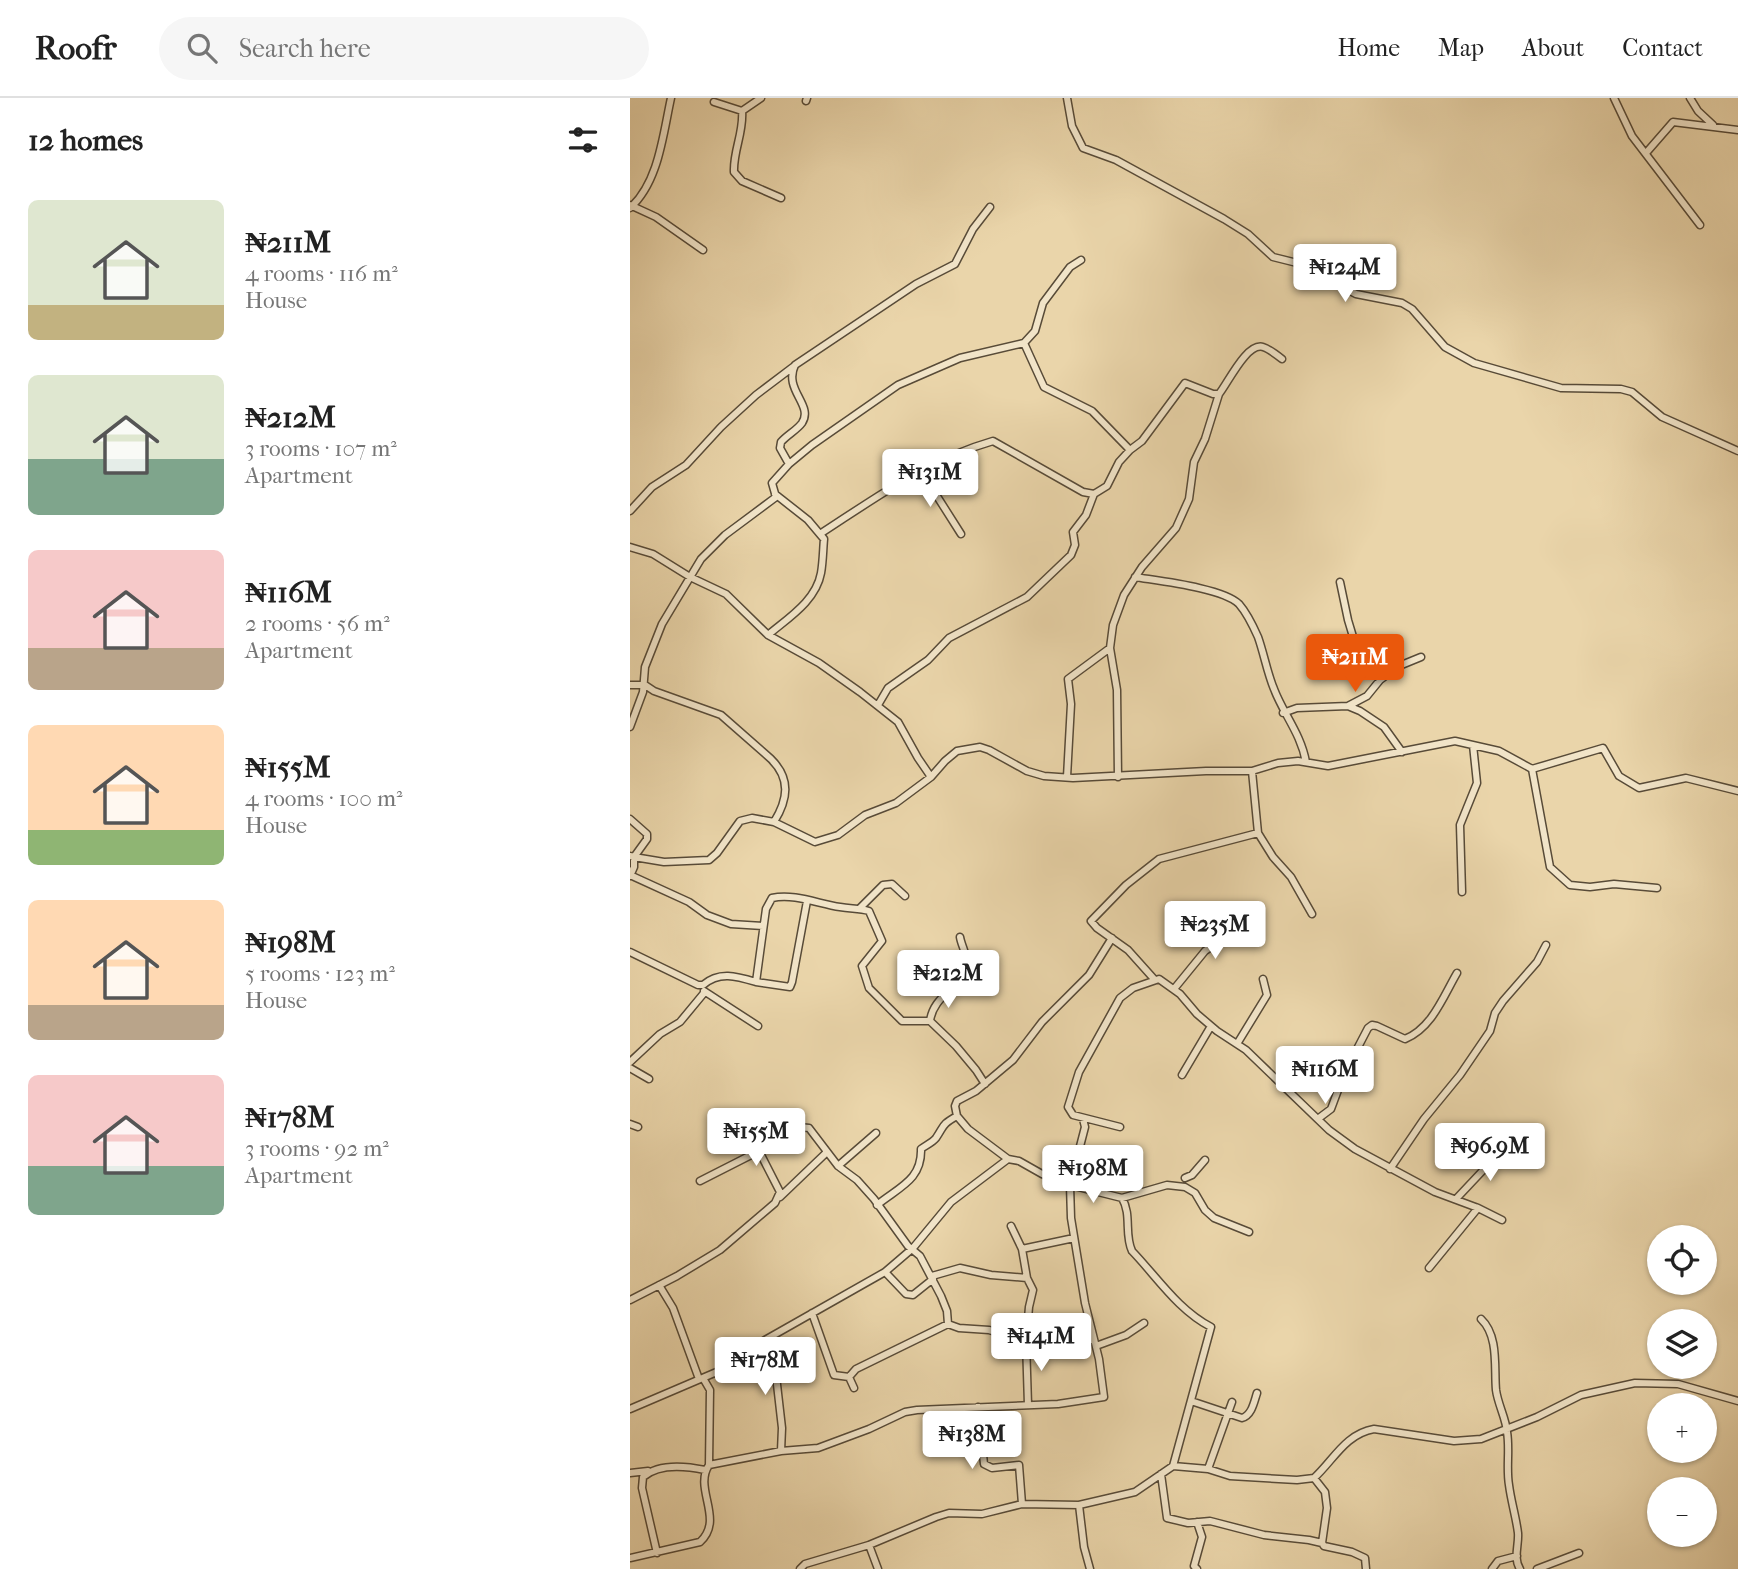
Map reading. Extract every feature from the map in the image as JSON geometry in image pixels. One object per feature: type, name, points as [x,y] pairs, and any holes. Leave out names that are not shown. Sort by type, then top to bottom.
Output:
[{"type":"street","points":[[671,98],[658,158],[640,199],[631,206],[656,217],[703,250]]},
{"type":"street","points":[[707,98],[742,111]]},
{"type":"street","points":[[742,111],[761,98]]},
{"type":"street","points":[[1067,98],[1072,126],[1083,148],[1116,160],[1224,219],[1248,234],[1273,257],[1313,268],[1356,294],[1402,303],[1412,309],[1445,347],[1458,355],[1474,363],[1561,388],[1621,389],[1632,392],[1662,417],[1738,451]]},
{"type":"street","points":[[1614,98],[1632,136],[1700,225]]},
{"type":"street","points":[[1690,98],[1698,111],[1715,126]]},
{"type":"street","points":[[742,111],[743,120],[733,158],[734,172],[743,181],[781,198]]},
{"type":"street","points":[[1646,153],[1673,122],[1738,130]]},
{"type":"street","points":[[630,511],[652,487],[685,465],[755,395],[916,284],[955,264],[973,229],[990,206]]},
{"type":"street","points":[[630,727],[645,685],[645,667],[662,624],[701,558],[725,535],[776,497],[772,483],[789,464],[898,385],[960,358],[1024,343],[1035,331],[1043,303],[1070,267],[1081,260]]},
{"type":"street","points":[[1024,343],[1044,387],[1092,411],[1130,450]]},
{"type":"street","points":[[1118,778],[1117,690],[1110,648],[1113,625],[1124,595],[1135,577],[1175,528],[1183,513],[1189,499],[1194,462],[1205,439],[1219,394],[1248,351],[1255,346],[1263,347],[1282,359]]},
{"type":"street","points":[[789,464],[780,447],[781,442],[801,425],[805,415],[792,385],[795,365]]},
{"type":"street","points":[[878,705],[888,688],[928,660],[949,638],[1027,597],[1071,555],[1075,545],[1073,532],[1086,515],[1094,494],[1107,486],[1119,462],[1142,441],[1185,383],[1219,394]]},
{"type":"street","points":[[820,534],[900,481],[993,441],[1083,492],[1094,494]]},
{"type":"street","points":[[921,471],[961,534]]},
{"type":"street","points":[[768,635],[800,609],[816,589],[821,575],[824,539],[808,520],[775,494]]},
{"type":"street","points":[[630,547],[653,554],[690,577],[726,594],[768,635],[819,663],[878,705],[898,722],[931,777]]},
{"type":"street","points":[[1135,577],[1201,588],[1238,603],[1257,636],[1271,683],[1283,713],[1299,735],[1306,762]]},
{"type":"street","points":[[1340,582],[1360,660],[1380,680]]},
{"type":"street","points":[[1067,777],[1071,704],[1068,678],[1110,648]]},
{"type":"street","points":[[1348,706],[1367,696],[1380,680],[1399,666],[1421,657]]},
{"type":"street","points":[[630,685],[645,685],[654,691],[721,715],[776,764],[787,792],[774,822]]},
{"type":"street","points":[[1283,713],[1297,708],[1348,706],[1384,727],[1402,752]]},
{"type":"street","points":[[632,857],[664,862],[709,860],[740,821],[758,817],[815,842],[822,841],[838,835],[865,815],[896,803],[931,777],[957,751],[980,747],[1027,771],[1044,776],[1118,778],[1206,771],[1252,771],[1279,763],[1306,762],[1328,766],[1455,741],[1499,751],[1532,769],[1603,748],[1619,776],[1639,788],[1686,778],[1738,791]]},
{"type":"street","points":[[1462,892],[1460,825],[1477,783],[1473,745]]},
{"type":"street","points":[[1532,769],[1550,867],[1570,885],[1590,887],[1614,884],[1657,888]]},
{"type":"street","points":[[1252,771],[1258,833],[1291,877],[1312,914]]},
{"type":"street","points":[[630,819],[647,834],[647,839],[632,857]]},
{"type":"street","points":[[1154,979],[1128,950],[1091,921],[1126,885],[1159,859],[1258,833]]},
{"type":"street","points":[[632,857],[634,867],[630,875],[689,902],[706,915],[731,924],[763,926]]},
{"type":"street","points":[[860,908],[883,885],[892,884],[905,895]]},
{"type":"street","points":[[756,982],[766,909],[772,898],[787,897],[869,911],[882,941],[862,966],[869,988],[902,1021],[930,1021],[956,1046],[985,1084]]},
{"type":"street","points":[[630,1062],[696,1006],[712,977],[736,976],[789,987],[807,901]]},
{"type":"street","points":[[1174,989],[1205,951],[1246,922],[1256,909]]},
{"type":"street","points":[[930,1021],[933,1005],[959,981],[966,960],[960,937]]},
{"type":"street","points":[[1112,938],[1089,975],[1042,1022],[1013,1060],[985,1084],[957,1101],[957,1116],[968,1129],[1008,1159],[1019,1161],[1042,1174],[1070,1185],[1122,1198],[1155,1187],[1185,1187],[1195,1193],[1213,1218],[1249,1233]]},
{"type":"street","points":[[1390,1169],[1424,1119],[1460,1075],[1490,1031],[1495,1013],[1527,974],[1546,945]]},
{"type":"street","points":[[630,952],[704,989],[758,1026]]},
{"type":"street","points":[[1318,1118],[1331,1109],[1344,1074],[1368,1028],[1377,1026],[1405,1039],[1418,1034],[1429,1021],[1457,973]]},
{"type":"street","points":[[1120,1127],[1083,1119],[1073,1115],[1068,1107],[1079,1072],[1120,998],[1133,988],[1159,979],[1174,989],[1211,1026],[1246,1050],[1329,1130],[1355,1149],[1435,1192],[1502,1220]]},
{"type":"street","points":[[1237,1044],[1267,995],[1263,979]]},
{"type":"street","points":[[1182,1075],[1211,1026]]},
{"type":"street","points":[[630,1068],[649,1079]]},
{"type":"street","points":[[877,1205],[916,1174],[921,1164],[920,1149],[936,1139],[939,1129],[957,1116]]},
{"type":"street","points":[[630,1473],[689,1466],[707,1468],[781,1451],[818,1448],[905,1412],[1058,1404],[1104,1397],[1074,1238],[1070,1185],[1085,1127],[1083,1119]]},
{"type":"street","points":[[630,1124],[638,1127]]},
{"type":"street","points":[[700,1181],[760,1151],[792,1131],[805,1127],[814,1133],[838,1166],[857,1180],[913,1248],[932,1278],[947,1311],[948,1325]]},
{"type":"street","points":[[838,1166],[876,1133]]},
{"type":"street","points":[[1455,1199],[1488,1165],[1509,1149]]},
{"type":"street","points":[[760,1151],[777,1183],[779,1197]]},
{"type":"street","points":[[630,1300],[720,1250],[775,1203],[827,1152]]},
{"type":"street","points":[[630,1409],[726,1367],[765,1340],[885,1272],[913,1248],[951,1202],[1008,1159]]},
{"type":"street","points":[[1174,1186],[1192,1175],[1205,1160]]},
{"type":"street","points":[[1185,1178],[1185,1187]]},
{"type":"street","points":[[1122,1198],[1129,1217],[1129,1243],[1132,1251],[1184,1308],[1197,1320],[1211,1327],[1173,1466]]},
{"type":"street","points":[[1429,1268],[1478,1208]]},
{"type":"street","points":[[1011,1226],[1022,1249],[1027,1278],[1033,1290],[1026,1341],[1028,1405]]},
{"type":"street","points":[[1022,1249],[1074,1238]]},
{"type":"street","points":[[885,1272],[906,1293],[913,1295],[932,1278],[960,1268],[991,1275],[1027,1278]]},
{"type":"street","points":[[630,1559],[700,1542],[706,1536],[710,1525],[711,1510],[704,1481],[707,1468],[710,1390],[701,1378],[673,1308],[659,1285]]},
{"type":"street","points":[[812,1313],[834,1375],[849,1377]]},
{"type":"street","points":[[1481,1319],[1486,1323],[1497,1364],[1496,1390],[1507,1429],[1508,1484],[1518,1535],[1517,1556],[1520,1569]]},
{"type":"street","points":[[849,1377],[856,1369],[948,1325],[989,1329],[1026,1341],[1095,1342],[1126,1335],[1144,1323]]},
{"type":"street","points":[[765,1340],[775,1367],[782,1428],[781,1451]]},
{"type":"street","points":[[849,1377],[854,1388]]},
{"type":"street","points":[[800,1569],[805,1563],[869,1545],[949,1513],[982,1514],[1021,1504],[1079,1505],[1135,1492],[1173,1466],[1208,1469],[1230,1476],[1297,1480],[1314,1478],[1342,1446],[1362,1431],[1383,1429],[1454,1441],[1481,1439],[1581,1395],[1634,1383],[1678,1384],[1738,1401]]},
{"type":"street","points":[[1191,1401],[1242,1418],[1247,1416],[1257,1393]]},
{"type":"street","points":[[1208,1469],[1232,1402]]},
{"type":"street","points":[[978,1407],[984,1464],[992,1468],[1019,1465],[1021,1504]]},
{"type":"street","points":[[649,1471],[643,1477],[642,1488],[657,1553]]},
{"type":"street","points":[[1161,1474],[1167,1518],[1179,1521],[1210,1521],[1265,1535],[1322,1543],[1324,1546],[1352,1552],[1364,1558],[1366,1569]]},
{"type":"street","points":[[1314,1478],[1325,1492],[1327,1508],[1322,1543]]},
{"type":"street","points":[[1079,1505],[1084,1547],[1090,1569]]},
{"type":"street","points":[[1196,1569],[1194,1566],[1202,1537],[1197,1522]]},
{"type":"street","points":[[869,1545],[878,1569]]},
{"type":"street","points":[[1537,1569],[1579,1553]]},
{"type":"street","points":[[1493,1569],[1498,1562],[1517,1556]]}]
